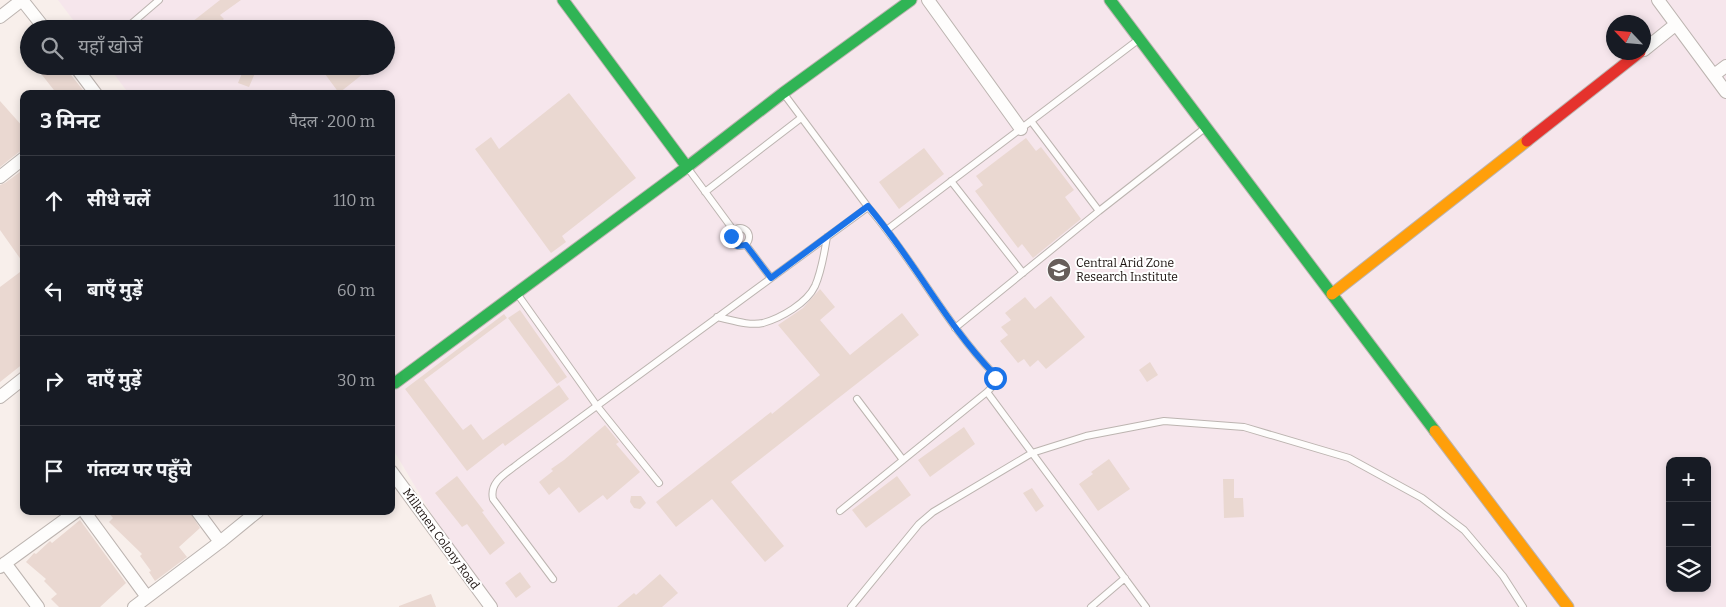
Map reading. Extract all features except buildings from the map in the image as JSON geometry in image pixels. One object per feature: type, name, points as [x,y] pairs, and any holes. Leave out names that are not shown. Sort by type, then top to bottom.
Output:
[{"type":"street","points":[[0,17],[22,0],[38,20]]},
{"type":"street","points":[[563,0],[687,167]]},
{"type":"street","points":[[396,383],[516,292],[687,167],[783,93],[911,0]]},
{"type":"street","points":[[928,0],[1021,129]]},
{"type":"street","points":[[1110,0],[1568,607]]},
{"type":"street","points":[[1658,0],[1726,92]]},
{"type":"street","points":[[1651,44],[1675,25]]},
{"type":"street","points":[[1332,294],[1630,60]]},
{"type":"street","points":[[1714,75],[1726,66]]},
{"type":"street","points":[[82,75],[93,90]]},
{"type":"street","points":[[0,177],[20,161]]},
{"type":"street","points":[[0,397],[20,381]]},
{"type":"street","name":"Milkmen Colony Road","points":[[395,477],[491,607]]},
{"type":"street","points":[[38,607],[2,565],[71,515]]},
{"type":"street","points":[[87,515],[147,597]]},
{"type":"street","points":[[200,515],[220,542]]},
{"type":"street","points":[[134,607],[253,515]]},
{"type":"lane","points":[[136,20],[159,0]]},
{"type":"lane","points":[[888,229],[1140,39]]},
{"type":"lane","points":[[783,93],[868,206],[888,229],[954,328],[994,374],[995,384],[987,392],[840,511]]},
{"type":"lane","points":[[706,192],[801,118]]},
{"type":"lane","points":[[1032,121],[1099,210]]},
{"type":"lane","points":[[954,328],[1099,210],[1206,127]]},
{"type":"lane","points":[[687,167],[734,231]]},
{"type":"lane","points":[[951,181],[1022,273]]},
{"type":"lane","points":[[553,579],[493,499],[491,491],[495,484],[597,406],[868,206]]},
{"type":"lane","points":[[741,228],[748,231],[749,238],[746,245],[737,246],[732,242],[731,236],[734,231],[741,228]]},
{"type":"lane","points":[[717,317],[746,323],[762,323],[786,313],[797,305],[809,295],[814,287],[821,269],[827,237]]},
{"type":"lane","points":[[746,245],[771,278]]},
{"type":"lane","points":[[516,292],[597,406],[659,483]]},
{"type":"lane","points":[[987,392],[1146,607]]},
{"type":"lane","points":[[857,399],[903,460]]},
{"type":"lane","points":[[850,607],[920,524],[933,512],[1032,453],[1086,436],[1164,421],[1244,427],[1349,458],[1422,498],[1464,530],[1503,576],[1523,607]]},
{"type":"lane","points":[[1091,607],[1125,578]]},
{"type":"shaded area","name":"Central Arid Zone Research Institute","points":[[58,0],[1726,0],[1726,607],[487,607],[395,453],[395,90],[126,90],[115,75],[395,75],[395,20],[73,20]]},
{"type":"traffic: fast","points":[[395,383],[687,167],[563,0]]},
{"type":"traffic: fast","points":[[687,167],[783,93],[911,0]]},
{"type":"traffic: fast","points":[[1110,0],[1435,431]]},
{"type":"traffic: slow","points":[[1332,294],[1527,141]]},
{"type":"traffic: slow","points":[[1435,431],[1568,607]]},
{"type":"traffic: jam","points":[[1527,141],[1630,60]]},
{"type":"place","name":"Central Arid Zone Research Institute","points":[[1059,270]]},
{"type":"route","points":[[731,236],[732,242],[737,246],[746,245],[771,278],[868,206],[888,229],[954,328],[994,374],[995,378]]}]
